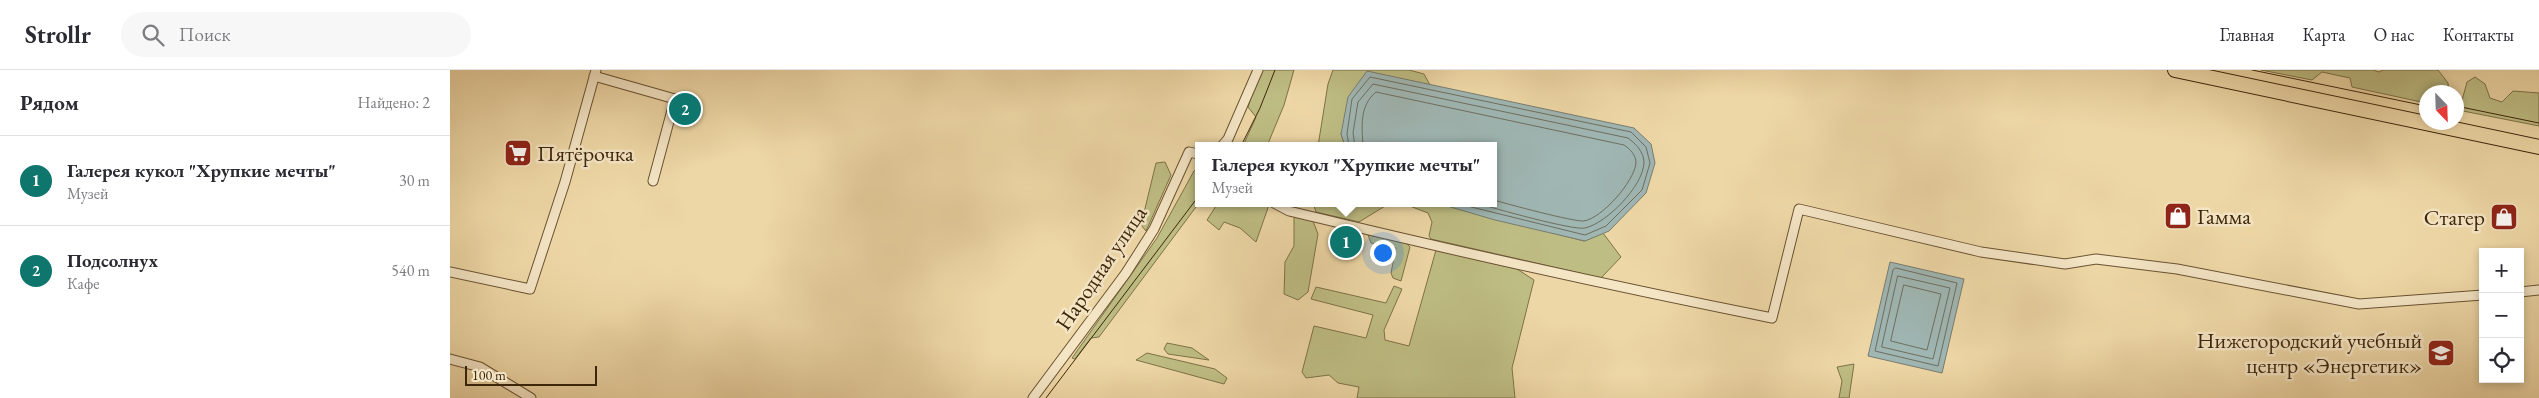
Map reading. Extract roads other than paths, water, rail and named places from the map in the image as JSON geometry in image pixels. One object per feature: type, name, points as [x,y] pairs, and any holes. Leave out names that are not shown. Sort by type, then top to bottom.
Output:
[{"type":"main road","points":[[2174,70],[2539,147]]},
{"type":"street","points":[[1225,142],[1258,70]]},
{"type":"street","points":[[450,272],[530,289],[565,182],[595,73],[675,100],[652,181]]},
{"type":"street","name":"Народная улица","points":[[1033,398],[1135,258],[1154,229],[1194,153]]},
{"type":"street","points":[[1282,207],[1289,211],[1416,242],[1596,283],[1772,318],[1799,209],[1981,252],[2065,264],[2096,259],[2158,267],[2359,304],[2479,295]]},
{"type":"street","points":[[2524,292],[2539,290]]},
{"type":"street","points":[[450,359],[480,367],[531,398]]},
{"type":"water","points":[[1367,71],[1634,128],[1651,144],[1655,163],[1646,193],[1609,231],[1585,241],[1495,220],[1451,207],[1497,207],[1497,142],[1344,142],[1341,134],[1348,97]]},
{"type":"water","points":[[1890,262],[1964,279],[1942,373],[1868,356]]},
{"type":"tram line","points":[[1243,142],[1260,108],[1275,70]]},
{"type":"tram line","points":[[2252,70],[2419,105]]},
{"type":"tram line","points":[[2464,108],[2539,123]]},
{"type":"tram line","points":[[1046,398],[1195,201]]},
{"type":"place","name":"Подсолнух","points":[[685,109]]},
{"type":"place","name":"Пятёрочка","points":[[518,153]]},
{"type":"place","name":"Гамма","points":[[2178,216]]},
{"type":"place","name":"Стагер","points":[[2504,217]]},
{"type":"place","name":"Галерея кукол \"Хрупкие мечты\"","points":[[1346,242]]},
{"type":"place","name":"Нижегородский учебный центр «Энергетик»","points":[[2441,353]]}]
